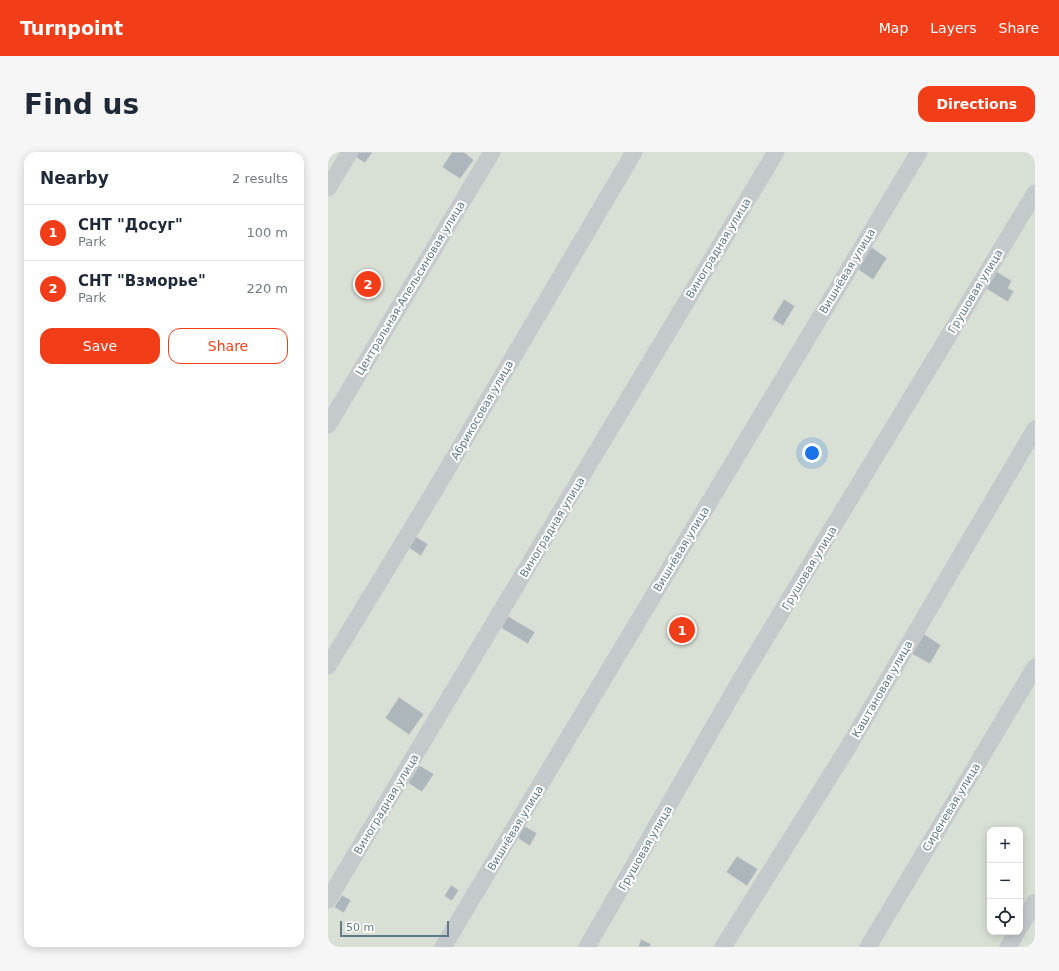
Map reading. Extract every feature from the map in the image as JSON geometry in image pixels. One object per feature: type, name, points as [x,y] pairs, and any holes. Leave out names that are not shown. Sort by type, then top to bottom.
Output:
[{"type":"lane","points":[[328,188],[350,152]]},
{"type":"lane","name":"Центральная-Апельсиновая улица","points":[[328,424],[492,152]]},
{"type":"lane","name":"Абрикосовая улица","points":[[328,666],[435,490],[634,152]]},
{"type":"lane","name":"Виноградная улица","points":[[328,900],[776,152]]},
{"type":"lane","name":"Вишнёвая улица","points":[[443,947],[919,152]]},
{"type":"lane","name":"Грушовая улица","points":[[587,947],[741,679],[1035,193]]},
{"type":"lane","name":"Каштановая улица","points":[[724,947],[847,749],[1035,429]]},
{"type":"lane","name":"Сиреневая улица","points":[[868,947],[1035,667]]},
{"type":"lane","points":[[1023,922],[1035,902]]},
{"type":"lane","points":[[1008,947],[1015,935]]},
{"type":"shaded area","points":[[328,152],[487,152],[328,416]]},
{"type":"shaded area","points":[[496,152],[1035,152],[1035,947],[328,947],[328,430]]},
{"type":"building","points":[[354,152],[373,152],[365,163],[352,155]]},
{"type":"building","points":[[452,152],[464,152],[474,160],[460,179],[442,167]]},
{"type":"building","points":[[870,246],[887,258],[873,280],[856,268]]},
{"type":"building","points":[[996,271],[1012,281],[1008,288],[1014,291],[1008,302],[985,288]]},
{"type":"building","points":[[784,299],[795,306],[783,326],[772,319]]},
{"type":"building","points":[[412,534],[428,544],[421,556],[405,545]]},
{"type":"building","points":[[508,616],[535,632],[528,644],[501,628]]},
{"type":"building","points":[[924,634],[941,645],[930,664],[912,654]]},
{"type":"building","points":[[399,697],[424,714],[409,735],[385,718]]},
{"type":"building","points":[[419,765],[434,774],[422,792],[408,783]]},
{"type":"building","points":[[521,824],[537,833],[530,846],[514,836]]},
{"type":"building","points":[[737,856],[758,869],[747,886],[726,872]]},
{"type":"building","points":[[451,885],[459,890],[452,901],[444,896]]},
{"type":"building","points":[[342,895],[351,900],[344,913],[334,907]]},
{"type":"building","points":[[641,939],[651,944],[650,947],[638,947]]},
{"type":"place","name":"СНТ \"Взморье\"","points":[[368,284]]},
{"type":"place","name":"СНТ \"Досуг\"","points":[[682,630]]}]
